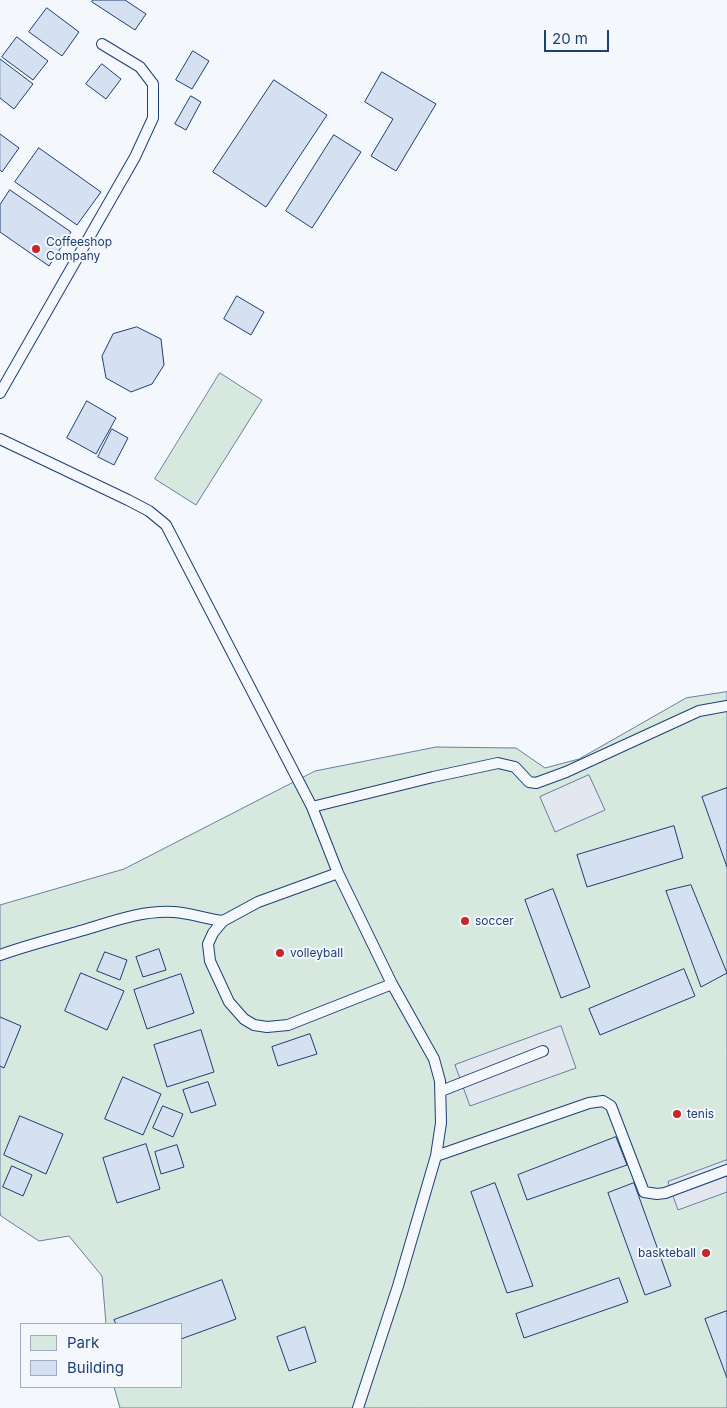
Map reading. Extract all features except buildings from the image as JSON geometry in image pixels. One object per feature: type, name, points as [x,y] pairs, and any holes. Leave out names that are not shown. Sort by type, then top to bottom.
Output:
[{"type":"lane","points":[[0,394],[136,157],[153,118],[153,84],[140,67],[102,44]]},
{"type":"lane","points":[[0,439],[128,500],[149,511],[166,525],[312,808],[338,873],[392,984],[434,1059],[441,1091],[441,1123],[436,1156],[398,1286],[358,1408]]},
{"type":"lane","points":[[312,808],[456,771],[498,763],[515,767],[530,782],[536,783],[566,772],[699,711],[727,706]]},
{"type":"lane","points":[[338,873],[258,902],[223,921],[213,933],[208,944],[210,961],[229,1002],[244,1019],[254,1025],[276,1027],[288,1025],[392,984]]},
{"type":"lane","points":[[0,955],[136,914],[175,912],[223,921]]},
{"type":"lane","points":[[441,1091],[543,1050]]},
{"type":"lane","points":[[436,1156],[589,1103],[603,1101],[611,1106],[644,1192],[665,1193],[727,1170]]},
{"type":"green space","points":[[220,373],[262,400],[196,505],[155,479]]},
{"type":"green space","points":[[727,692],[727,1408],[120,1408],[114,1388],[182,1388],[182,1323],[106,1323],[102,1276],[69,1236],[39,1241],[1,1216],[0,905],[124,869],[315,771],[436,747],[516,748],[545,768],[579,759],[686,698]]},
{"type":"shaded area","points":[[589,775],[605,810],[555,832],[540,797]]},
{"type":"shaded area","points":[[561,1026],[576,1068],[470,1106],[455,1065]]},
{"type":"shaded area","points":[[727,1160],[727,1192],[678,1210],[668,1182]]},
{"type":"place","name":"Coffeeshop Company","points":[[36,249]]},
{"type":"place","name":"soccer","points":[[465,921]]},
{"type":"place","name":"volleyball","points":[[280,953]]},
{"type":"place","name":"tenis","points":[[677,1114]]},
{"type":"place","name":"baskteball","points":[[706,1253]]}]
